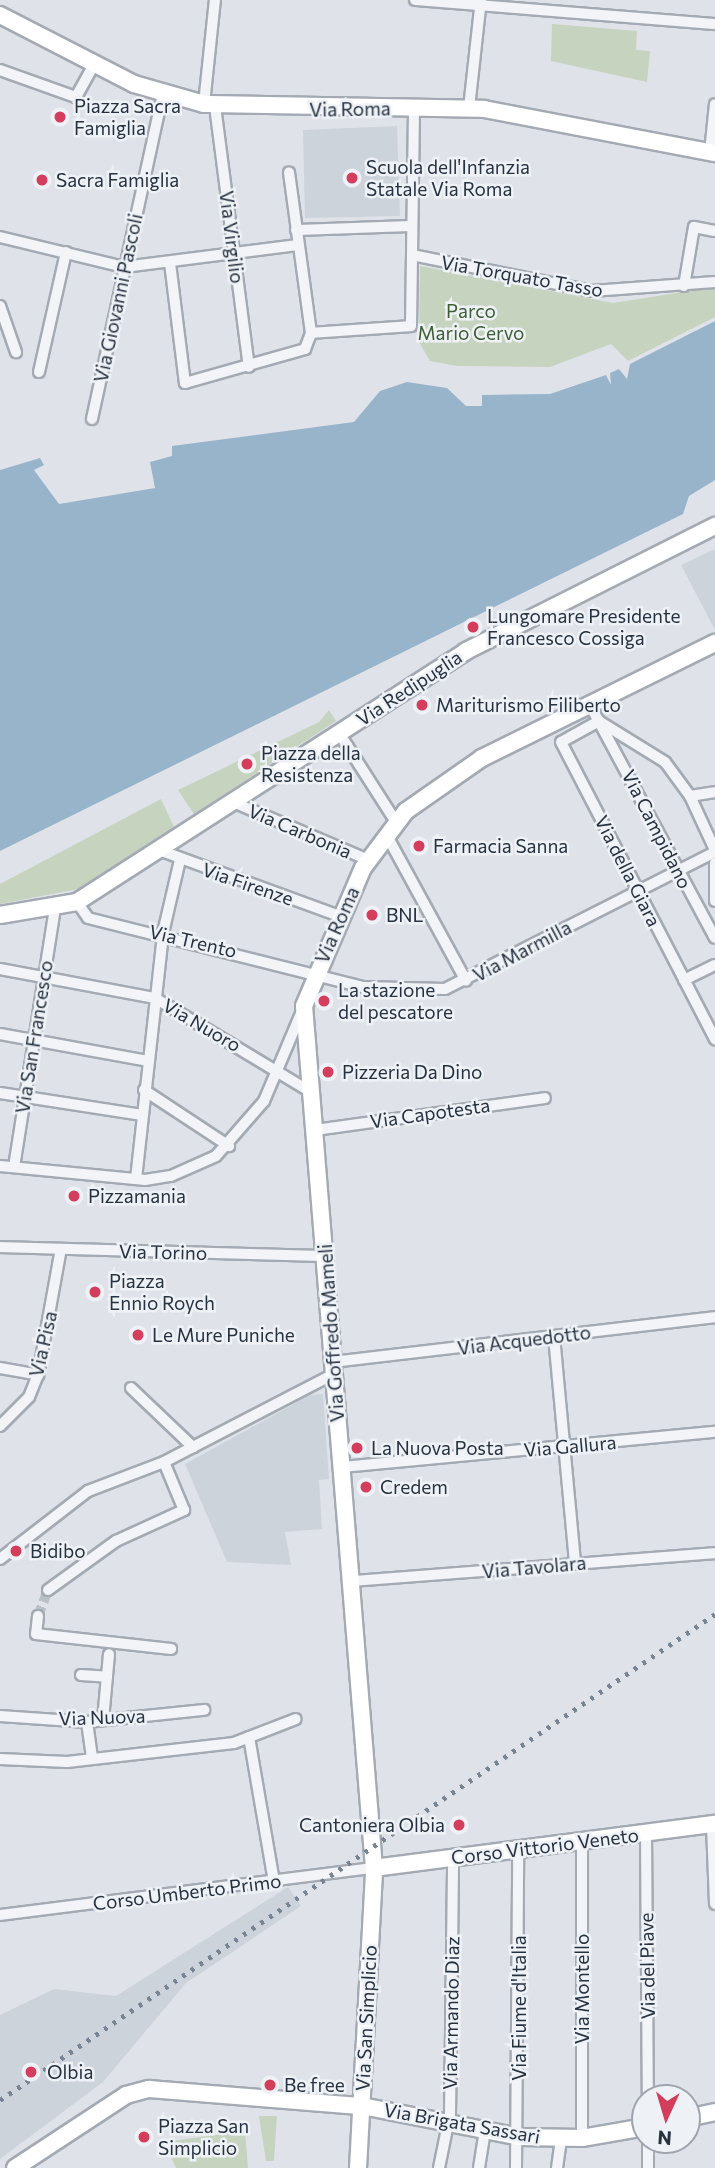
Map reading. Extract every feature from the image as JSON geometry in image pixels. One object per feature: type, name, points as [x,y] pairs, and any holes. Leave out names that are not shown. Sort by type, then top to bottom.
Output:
[{"type":"main road","name":"Via Roma","points":[[0,15],[94,64],[163,94],[209,105],[469,107],[713,152]]},
{"type":"main road","name":"Via Redipuglia","points":[[0,915],[77,902],[475,646],[715,526]]},
{"type":"main road","name":"Via Roma","points":[[304,1006],[339,916],[368,860],[391,828],[482,758],[715,643]]},
{"type":"main road","name":"Via Goffredo Mameli","points":[[304,1006],[353,1581],[374,1868]]},
{"type":"main road","name":"Corso Vittorio Veneto","points":[[374,1868],[713,1825]]},
{"type":"main road","name":"Via San Simplicio","points":[[358,2168],[374,1868]]},
{"type":"main road","name":"Via Brigata Sassari","points":[[15,2168],[138,2090],[362,2106],[520,2137],[582,2138],[631,2129]]},
{"type":"street","name":"Via Virgilio","points":[[215,0],[209,105],[249,367]]},
{"type":"street","points":[[415,0],[481,3],[715,24]]},
{"type":"street","points":[[469,107],[481,3]]},
{"type":"street","points":[[0,70],[76,97],[94,64]]},
{"type":"street","name":"Via Giovanni Pascoli","points":[[92,419],[163,94]]},
{"type":"street","points":[[713,152],[715,104]]},
{"type":"street","points":[[311,332],[411,326],[414,107]]},
{"type":"street","points":[[170,263],[186,383],[305,349],[311,332],[289,173]]},
{"type":"street","points":[[296,230],[412,226]]},
{"type":"street","points":[[684,286],[694,227],[715,231]]},
{"type":"street","points":[[0,237],[124,267],[298,245]]},
{"type":"street","points":[[39,372],[66,252]]},
{"type":"street","name":"Via Torquato Tasso","points":[[412,255],[592,291],[715,282]]},
{"type":"street","points":[[0,306],[16,352]]},
{"type":"street","name":"Via Campidano","points":[[590,705],[715,938]]},
{"type":"street","name":"Via Campidano","points":[[599,721],[665,762],[690,796],[715,851]]},
{"type":"street","name":"Via della Giara","points":[[599,721],[561,742],[715,1039]]},
{"type":"street","points":[[339,733],[391,828],[466,981]]},
{"type":"street","points":[[690,796],[715,792]]},
{"type":"street","name":"Via Carbonia","points":[[233,802],[368,860]]},
{"type":"street","name":"Via Firenze","points":[[159,850],[180,860],[339,916]]},
{"type":"street","name":"Via Marmilla","points":[[316,974],[362,987],[445,989],[466,981],[637,888],[715,851]]},
{"type":"street","points":[[136,1180],[163,933],[180,860]]},
{"type":"street","name":"Via Campidano","points":[[714,897],[715,863]]},
{"type":"street","name":"Via Trento","points":[[77,902],[88,918],[163,933],[316,974]]},
{"type":"street","name":"Via San Francesco","points":[[14,1167],[55,907]]},
{"type":"street","points":[[684,980],[715,965]]},
{"type":"street","name":"Via Nuoro","points":[[0,969],[155,998],[278,1069],[311,1092]]},
{"type":"street","name":"Via Roma","points":[[0,1166],[136,1180],[171,1176],[229,1146],[264,1101],[304,1006]]},
{"type":"street","points":[[0,1034],[148,1061]]},
{"type":"street","points":[[144,1090],[229,1146]]},
{"type":"street","points":[[0,1093],[142,1115]]},
{"type":"street","name":"Via Capotesta","points":[[315,1130],[545,1098]]},
{"type":"street","name":"Via Torino","points":[[0,1247],[326,1256]]},
{"type":"street","name":"Via Pisa","points":[[0,1426],[29,1397],[38,1375],[61,1249]]},
{"type":"street","name":"Via Acquedotto","points":[[0,1559],[88,1491],[164,1462],[333,1368],[554,1336],[715,1317]]},
{"type":"street","points":[[554,1336],[575,1563]]},
{"type":"street","points":[[0,1368],[38,1375]]},
{"type":"street","points":[[131,1388],[193,1447]]},
{"type":"street","name":"Via Gallura","points":[[342,1467],[715,1432]]},
{"type":"street","points":[[48,1590],[116,1541],[184,1510],[164,1462]]},
{"type":"street","name":"Via Tavolara","points":[[353,1581],[715,1553]]},
{"type":"street","points":[[38,1616],[36,1634],[171,1649]]},
{"type":"street","points":[[103,1720],[109,1654]]},
{"type":"street","points":[[81,1675],[107,1677]]},
{"type":"street","name":"Via Nuova","points":[[0,1716],[86,1722],[204,1710]]},
{"type":"street","points":[[0,1759],[92,1759],[249,1737],[296,1719]]},
{"type":"street","points":[[86,1722],[92,1759]]},
{"type":"street","points":[[249,1737],[274,1882]]},
{"type":"street","points":[[713,1825],[715,1904]]},
{"type":"street","name":"Via del Piave","points":[[646,1833],[648,2084]]},
{"type":"street","name":"Via Montello","points":[[582,1841],[582,2138]]},
{"type":"street","name":"Via Fiume d'Italia","points":[[516,2168],[520,2137],[518,1848]]},
{"type":"street","name":"Via Armando Diaz","points":[[439,2168],[449,2124],[453,1857]]},
{"type":"street","name":"Corso Umberto Primo","points":[[0,1915],[374,1868]]},
{"type":"street","points":[[479,2168],[485,2131]]},
{"type":"street","points":[[557,2168],[561,2139]]},
{"type":"shaded area","name":"Scuola dell'Infanzia Statale Via Roma","points":[[397,126],[400,216],[305,218],[303,130]]},
{"type":"shaded area","points":[[715,549],[715,628],[714,628],[681,565]]},
{"type":"shaded area","points":[[323,1394],[329,1479],[319,1480],[322,1529],[285,1532],[291,1565],[227,1562],[185,1464],[310,1395]]},
{"type":"shaded area","points":[[288,1887],[301,1906],[186,1983],[103,2082],[0,2159],[0,2015],[54,1989],[116,1996]]},
{"type":"green space","points":[[552,24],[637,31],[636,50],[650,51],[647,82],[551,61]]},
{"type":"green space","name":"Parco Mario Cervo","points":[[420,266],[613,303],[715,287],[715,317],[628,361],[611,344],[550,367],[457,366],[430,361],[419,342]]},
{"type":"green space","points":[[329,710],[336,721],[194,814],[178,790],[319,722]]},
{"type":"green space","points":[[161,799],[174,827],[78,889],[0,904],[0,884]]},
{"type":"green space","points":[[259,2116],[277,2116],[274,2161],[266,2161]]},
{"type":"green space","points":[[245,2131],[248,2168],[176,2168],[164,2142]]},
{"type":"water","points":[[715,321],[715,480],[689,496],[683,514],[0,851],[0,470],[40,458],[44,465],[34,470],[59,504],[155,488],[150,462],[172,456],[172,446],[354,422],[380,391],[407,382],[447,388],[466,406],[482,406],[482,395],[550,394],[606,375],[611,385],[610,373],[619,369],[627,379],[630,364]]},
{"type":"tunnel","points":[[38,1616],[48,1590]]},
{"type":"railway","points":[[0,2100],[715,1614]]},
{"type":"place","name":"Piazza Sacra Famiglia","points":[[60,117]]},
{"type":"place","name":"Scuola dell'Infanzia Statale Via Roma","points":[[352,178]]},
{"type":"place","name":"Sacra Famiglia","points":[[42,180]]},
{"type":"place","name":"Lungomare Presidente Francesco Cossiga","points":[[473,627]]},
{"type":"place","name":"Mariturismo Filiberto","points":[[422,705]]},
{"type":"place","name":"Piazza della Resistenza","points":[[247,764]]},
{"type":"place","name":"Farmacia Sanna","points":[[419,846]]},
{"type":"place","name":"BNL","points":[[372,915]]},
{"type":"place","name":"La stazione del pescatore","points":[[324,1001]]},
{"type":"place","name":"Pizzeria Da Dino","points":[[328,1072]]},
{"type":"place","name":"Pizzamania","points":[[74,1196]]},
{"type":"place","name":"Piazza Ennio Roych","points":[[95,1292]]},
{"type":"place","name":"Le Mure Puniche","points":[[138,1335]]},
{"type":"place","name":"La Nuova Posta","points":[[357,1448]]},
{"type":"place","name":"Credem","points":[[366,1487]]},
{"type":"place","name":"Bidibo","points":[[16,1551]]},
{"type":"place","name":"Cantoniera Olbia","points":[[459,1825]]},
{"type":"place","name":"Olbia","points":[[31,2072]]},
{"type":"place","name":"Be free","points":[[270,2085]]},
{"type":"place","name":"Piazza San Simplicio","points":[[144,2137]]}]
